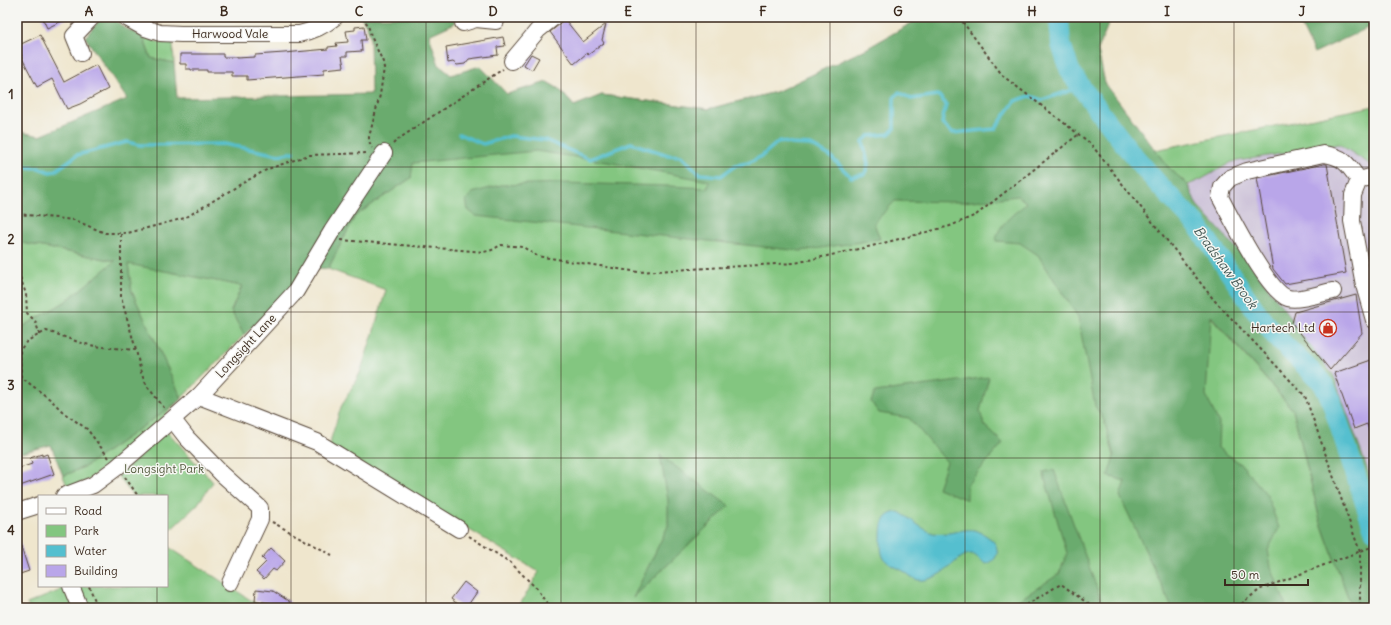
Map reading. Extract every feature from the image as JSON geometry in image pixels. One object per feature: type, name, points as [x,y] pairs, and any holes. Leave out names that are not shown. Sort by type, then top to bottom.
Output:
[{"type":"street","points":[[81,53],[74,36],[92,17]]},
{"type":"street","name":"Harwood Vale","points":[[125,17],[145,28],[160,33],[181,34],[299,34],[318,28],[335,17]]},
{"type":"street","points":[[512,61],[538,30],[554,17]]},
{"type":"street","points":[[472,19],[496,21]]},
{"type":"street","points":[[1333,291],[1296,298],[1287,298],[1277,290],[1251,253],[1220,197],[1222,187],[1230,178],[1247,171],[1323,154],[1334,155],[1367,178],[1353,195],[1352,221],[1364,285],[1374,320]]},
{"type":"street","name":"Longsight Lane","points":[[67,495],[93,485],[116,468],[173,420],[199,396],[296,291],[326,239],[379,155]]},
{"type":"street","points":[[199,396],[317,442],[458,529]]},
{"type":"street","points":[[173,420],[187,438],[221,474],[260,508],[260,516],[230,583]]},
{"type":"street","points":[[17,512],[38,506]]},
{"type":"street","points":[[71,587],[80,608]]},
{"type":"path","points":[[362,17],[368,25],[384,68],[380,95],[368,137],[369,141],[379,155]]},
{"type":"path","points":[[959,17],[1003,76],[1090,143],[1214,300],[1305,396],[1360,552],[1360,608]]},
{"type":"path","points":[[40,335],[35,322],[27,313],[26,294],[20,276],[18,257],[18,214],[74,220],[105,233],[121,234],[186,218],[268,169],[309,155],[379,155],[397,140],[497,74],[512,61]]},
{"type":"path","points":[[326,239],[484,252],[501,245],[523,247],[537,256],[638,272],[795,263],[872,246],[950,226],[976,215],[1080,134]]},
{"type":"path","points":[[121,234],[121,297],[141,373],[147,386],[173,420]]},
{"type":"path","points":[[136,350],[100,347],[82,343],[63,335],[46,331],[27,341],[20,350],[21,377],[51,400],[64,413],[86,429],[116,468],[125,477],[137,495]]},
{"type":"path","points":[[260,516],[332,555]]},
{"type":"path","points":[[458,529],[511,563],[537,589],[552,608]]},
{"type":"path","points":[[1237,608],[1261,589],[1374,546]]},
{"type":"path","points":[[1021,608],[1061,584],[1094,608]]},
{"type":"path","points":[[89,587],[98,608]]},
{"type":"shaded area","points":[[1339,144],[1374,167],[1374,488],[1334,376],[1248,261],[1197,205],[1188,185],[1232,162]]},
{"type":"green space","points":[[102,17],[112,17],[123,27],[143,37],[151,58],[174,63],[177,98],[371,94],[370,36],[367,26],[361,17],[453,17],[455,23],[429,35],[439,65],[451,75],[480,66],[507,94],[547,82],[559,89],[574,106],[602,95],[708,109],[776,92],[866,49],[922,17],[1111,17],[1098,50],[1105,83],[1168,167],[1188,185],[1197,205],[1248,261],[1334,376],[1374,488],[1374,608],[1352,608],[1320,520],[1293,410],[1211,316],[1206,396],[1219,423],[1218,448],[1242,465],[1267,495],[1279,528],[1268,550],[1271,567],[1287,608],[1172,608],[1120,496],[1125,481],[1108,476],[1114,456],[1104,420],[1095,406],[1078,317],[1038,255],[1020,243],[996,241],[997,235],[1003,225],[1012,215],[1027,203],[1018,196],[963,202],[895,201],[874,223],[880,239],[801,251],[476,216],[468,210],[466,200],[472,193],[501,185],[562,183],[708,188],[709,181],[607,162],[536,151],[413,163],[411,178],[355,216],[328,269],[318,268],[292,288],[244,335],[231,311],[242,286],[128,264],[132,292],[182,399],[86,466],[63,476],[51,445],[21,453],[17,448],[17,330],[65,302],[115,261],[17,242],[17,131],[40,136],[127,99],[85,37]]},
{"type":"green space","points":[[922,17],[1210,316],[1293,410],[1320,520],[1352,608],[518,608],[539,572],[329,445],[341,407],[360,373],[386,290],[328,269],[355,216],[411,178],[411,163],[547,82],[559,89],[574,106],[602,95],[708,109],[776,92],[866,49]]},
{"type":"green space","points":[[1297,17],[1374,17],[1374,25],[1314,53]]},
{"type":"green space","points":[[143,37],[161,43],[173,43],[174,63],[151,58]]},
{"type":"green space","points":[[1374,106],[1374,167],[1339,144],[1232,162],[1188,185],[1168,167],[1155,150]]},
{"type":"green space","points":[[17,242],[116,261],[65,302],[17,330]]},
{"type":"green space","points":[[128,263],[242,286],[231,311],[244,335],[182,398],[132,292]]},
{"type":"green space","points":[[989,377],[980,411],[984,425],[1003,443],[967,485],[967,500],[938,488],[947,462],[909,418],[879,413],[871,402],[875,392]]},
{"type":"green space","points":[[178,402],[158,422],[89,480],[68,488],[63,476],[86,466]]},
{"type":"green space","name":"Longsight Park","points":[[167,431],[213,482],[197,505],[168,532],[168,495],[132,495],[118,476]]},
{"type":"green space","points":[[660,455],[729,506],[633,598],[668,526],[668,500]]},
{"type":"green space","points":[[1054,470],[1104,608],[1012,608],[1011,605],[1059,574],[1067,553],[1043,472]]},
{"type":"green space","points":[[168,547],[263,608],[29,608],[27,604],[61,590],[60,587],[168,587]]},
{"type":"water","points":[[899,512],[924,529],[933,533],[949,533],[967,530],[981,532],[995,543],[997,554],[993,560],[986,564],[973,554],[966,555],[934,577],[926,580],[912,578],[888,563],[882,554],[881,536],[883,522],[889,515]]},
{"type":"building","points":[[42,17],[70,17],[47,28]]},
{"type":"building","points":[[563,17],[583,42],[606,24],[602,40],[604,43],[588,55],[587,53],[574,64],[550,32],[560,24]]},
{"type":"building","points":[[364,26],[366,40],[361,40],[362,51],[347,52],[347,56],[342,56],[344,67],[324,69],[324,74],[247,80],[247,76],[232,76],[232,72],[207,72],[207,70],[191,70],[186,69],[186,64],[180,64],[180,54],[223,54],[223,57],[236,58],[328,49],[328,47],[337,46],[336,43],[348,42],[346,31],[355,30],[355,27]]},
{"type":"building","points":[[40,35],[64,82],[96,65],[108,89],[80,104],[67,109],[52,79],[37,87],[17,46]]},
{"type":"building","points":[[503,37],[505,46],[497,47],[498,55],[469,59],[465,64],[457,65],[453,62],[448,63],[446,47]]},
{"type":"building","points":[[531,54],[539,58],[532,70],[524,65]]},
{"type":"building","points":[[1327,164],[1346,273],[1285,284],[1273,269],[1257,178]]},
{"type":"building","name":"Hartech Ltd","points":[[1356,295],[1362,333],[1330,370],[1292,323],[1295,312]]},
{"type":"building","points":[[1374,359],[1373,441],[1367,424],[1354,429],[1334,373]]},
{"type":"building","points":[[42,454],[42,456],[47,454],[54,474],[17,487],[17,469],[32,464],[30,458]]},
{"type":"building","points":[[17,540],[19,540],[29,571],[17,575]]},
{"type":"building","points":[[271,548],[285,561],[276,571],[273,569],[264,579],[256,572],[266,562],[262,558]]},
{"type":"building","points":[[464,582],[477,592],[466,608],[463,608],[451,599]]},
{"type":"building","points":[[256,589],[273,591],[290,602],[286,608],[279,608],[270,603],[255,601]]},
{"type":"waterway","name":"Bradshaw Brook","points":[[1060,17],[1061,44],[1070,71],[1081,87],[1128,149],[1159,185],[1197,225],[1254,308],[1276,337],[1322,382],[1330,397],[1374,530]]},
{"type":"waterway","points":[[459,134],[483,144],[511,136],[545,140],[590,159],[631,143],[668,155],[681,156],[700,174],[721,176],[736,165],[748,163],[762,156],[779,141],[791,144],[811,145],[830,156],[851,177],[865,174],[868,164],[863,141],[869,136],[889,134],[894,129],[894,98],[899,92],[911,99],[938,95],[946,104],[942,123],[952,133],[995,129],[1015,101],[1030,96],[1042,100],[1081,87]]},
{"type":"waterway","points":[[17,167],[39,168],[50,172],[55,171],[77,155],[127,142],[140,145],[224,144],[279,155],[294,152]]},
{"type":"place","name":"Hartech Ltd","points":[[1328,328]]}]
